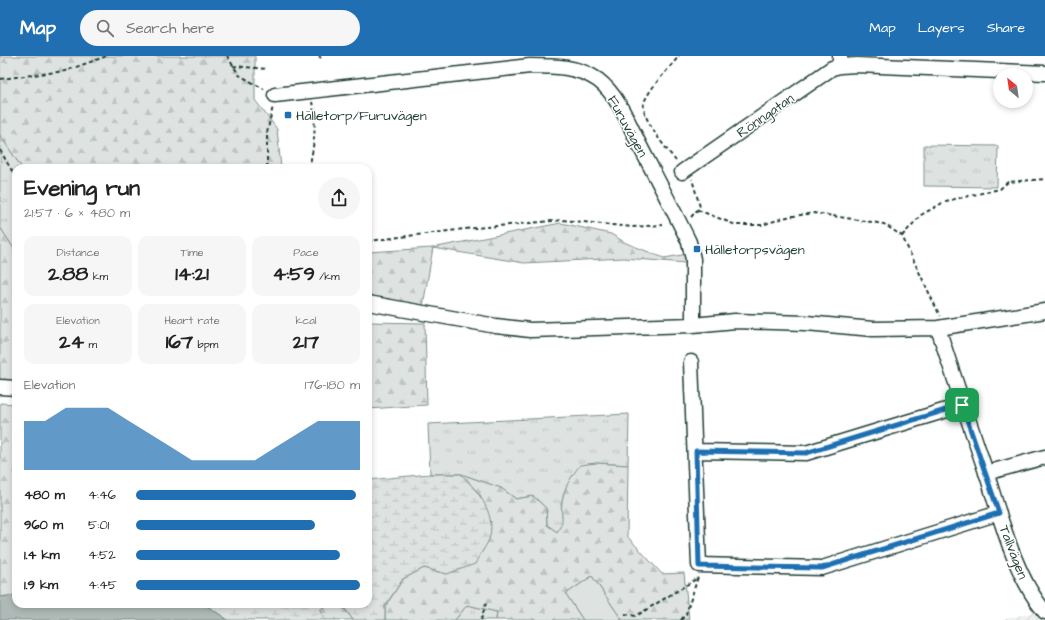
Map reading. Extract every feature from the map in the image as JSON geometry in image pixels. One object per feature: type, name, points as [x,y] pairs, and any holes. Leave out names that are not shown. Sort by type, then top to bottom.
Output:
[{"type":"street","name":"Rönngatan","points":[[682,172],[840,61]]},
{"type":"street","points":[[840,61],[857,65],[1045,73]]},
{"type":"street","name":"Furuvägen","points":[[275,95],[530,66],[554,66],[570,68],[586,73],[598,81],[618,104],[690,242],[693,259],[693,325]]},
{"type":"street","points":[[372,304],[473,322],[530,330],[693,325],[735,321],[773,322],[873,329],[938,328],[1045,311]]},
{"type":"street","name":"Tallvägen","points":[[938,328],[962,405],[999,513],[1028,589],[1045,612]]},
{"type":"street","points":[[691,362],[696,451],[699,572],[822,568],[999,513]]},
{"type":"street","points":[[0,387],[12,388]]},
{"type":"street","points":[[696,451],[806,453],[962,405]]},
{"type":"street","points":[[986,473],[1045,457]]},
{"type":"path","points":[[0,80],[65,71],[107,56]]},
{"type":"path","points":[[227,56],[239,75],[275,95],[272,117],[267,133],[267,164]]},
{"type":"path","points":[[679,56],[644,101],[644,113],[657,138],[676,161],[682,172],[692,179],[700,206],[698,210],[689,218]]},
{"type":"path","points":[[233,66],[267,69]]},
{"type":"path","points":[[310,91],[315,114],[310,164]]},
{"type":"path","points":[[0,150],[12,171]]},
{"type":"path","points":[[902,236],[921,215],[946,201],[1000,188],[1008,182],[1045,179]]},
{"type":"path","points":[[698,210],[736,225],[762,225],[787,217],[814,213],[884,224],[902,236],[940,315],[938,328]]},
{"type":"path","points":[[372,241],[465,229],[563,220],[632,227],[663,225]]},
{"type":"path","points":[[625,614],[636,616],[699,572]]},
{"type":"path","points":[[681,620],[686,614],[699,572]]},
{"type":"path","points":[[481,620],[486,603]]},
{"type":"shaded area","points":[[12,596],[12,608],[210,608],[228,620],[0,620],[0,597]]},
{"type":"shaded area","points":[[1039,611],[1045,620],[1002,620]]},
{"type":"green space","points":[[0,56],[255,56],[255,100],[277,129],[281,164],[19,164],[0,135]]},
{"type":"green space","points":[[0,135],[19,164],[12,164],[12,246],[0,227]]},
{"type":"green space","points":[[924,145],[998,146],[997,187],[924,186]]},
{"type":"green space","points":[[561,223],[611,234],[626,243],[664,258],[688,254],[686,263],[624,258],[524,263],[433,248],[423,306],[372,300],[372,252],[432,248]]},
{"type":"green space","points":[[0,227],[12,246],[12,390],[0,390]]},
{"type":"green space","points":[[372,322],[425,323],[427,405],[372,409]]},
{"type":"green space","points":[[0,403],[12,404],[12,596],[0,597]]},
{"type":"green space","points":[[629,414],[628,465],[596,463],[561,503],[563,523],[557,532],[547,525],[546,508],[533,496],[516,499],[501,488],[461,474],[430,474],[428,424]]},
{"type":"green space","points":[[596,463],[628,465],[627,536],[662,574],[684,573],[689,620],[622,620],[592,576],[566,594],[583,620],[496,620],[497,612],[467,605],[455,620],[385,620],[385,607],[403,579],[424,568],[447,574],[481,496],[461,474],[501,488],[516,499],[533,496],[546,508],[547,525],[557,532],[561,524],[562,502],[568,482],[580,465]]},
{"type":"green space","points":[[430,474],[461,474],[479,494],[487,509],[491,527],[490,536],[475,564],[447,574],[424,568],[403,579],[385,606],[385,620],[353,620],[343,608],[372,608],[372,480]]},
{"type":"green space","points":[[592,576],[622,620],[583,620],[566,594]]},
{"type":"green space","points":[[467,605],[497,612],[496,620],[455,620]]},
{"type":"green space","points":[[210,608],[323,608],[320,610],[325,620],[228,620]]},
{"type":"green space","points":[[343,608],[353,620],[325,620],[320,609]]},
{"type":"place","name":"Hälletorp/Furuvägen","points":[[288,115]]},
{"type":"place","name":"Hälletorpsvägen","points":[[697,249]]},
{"type":"route","points":[[962,405],[999,513],[822,568],[699,566],[696,451],[806,453],[962,405]]}]
